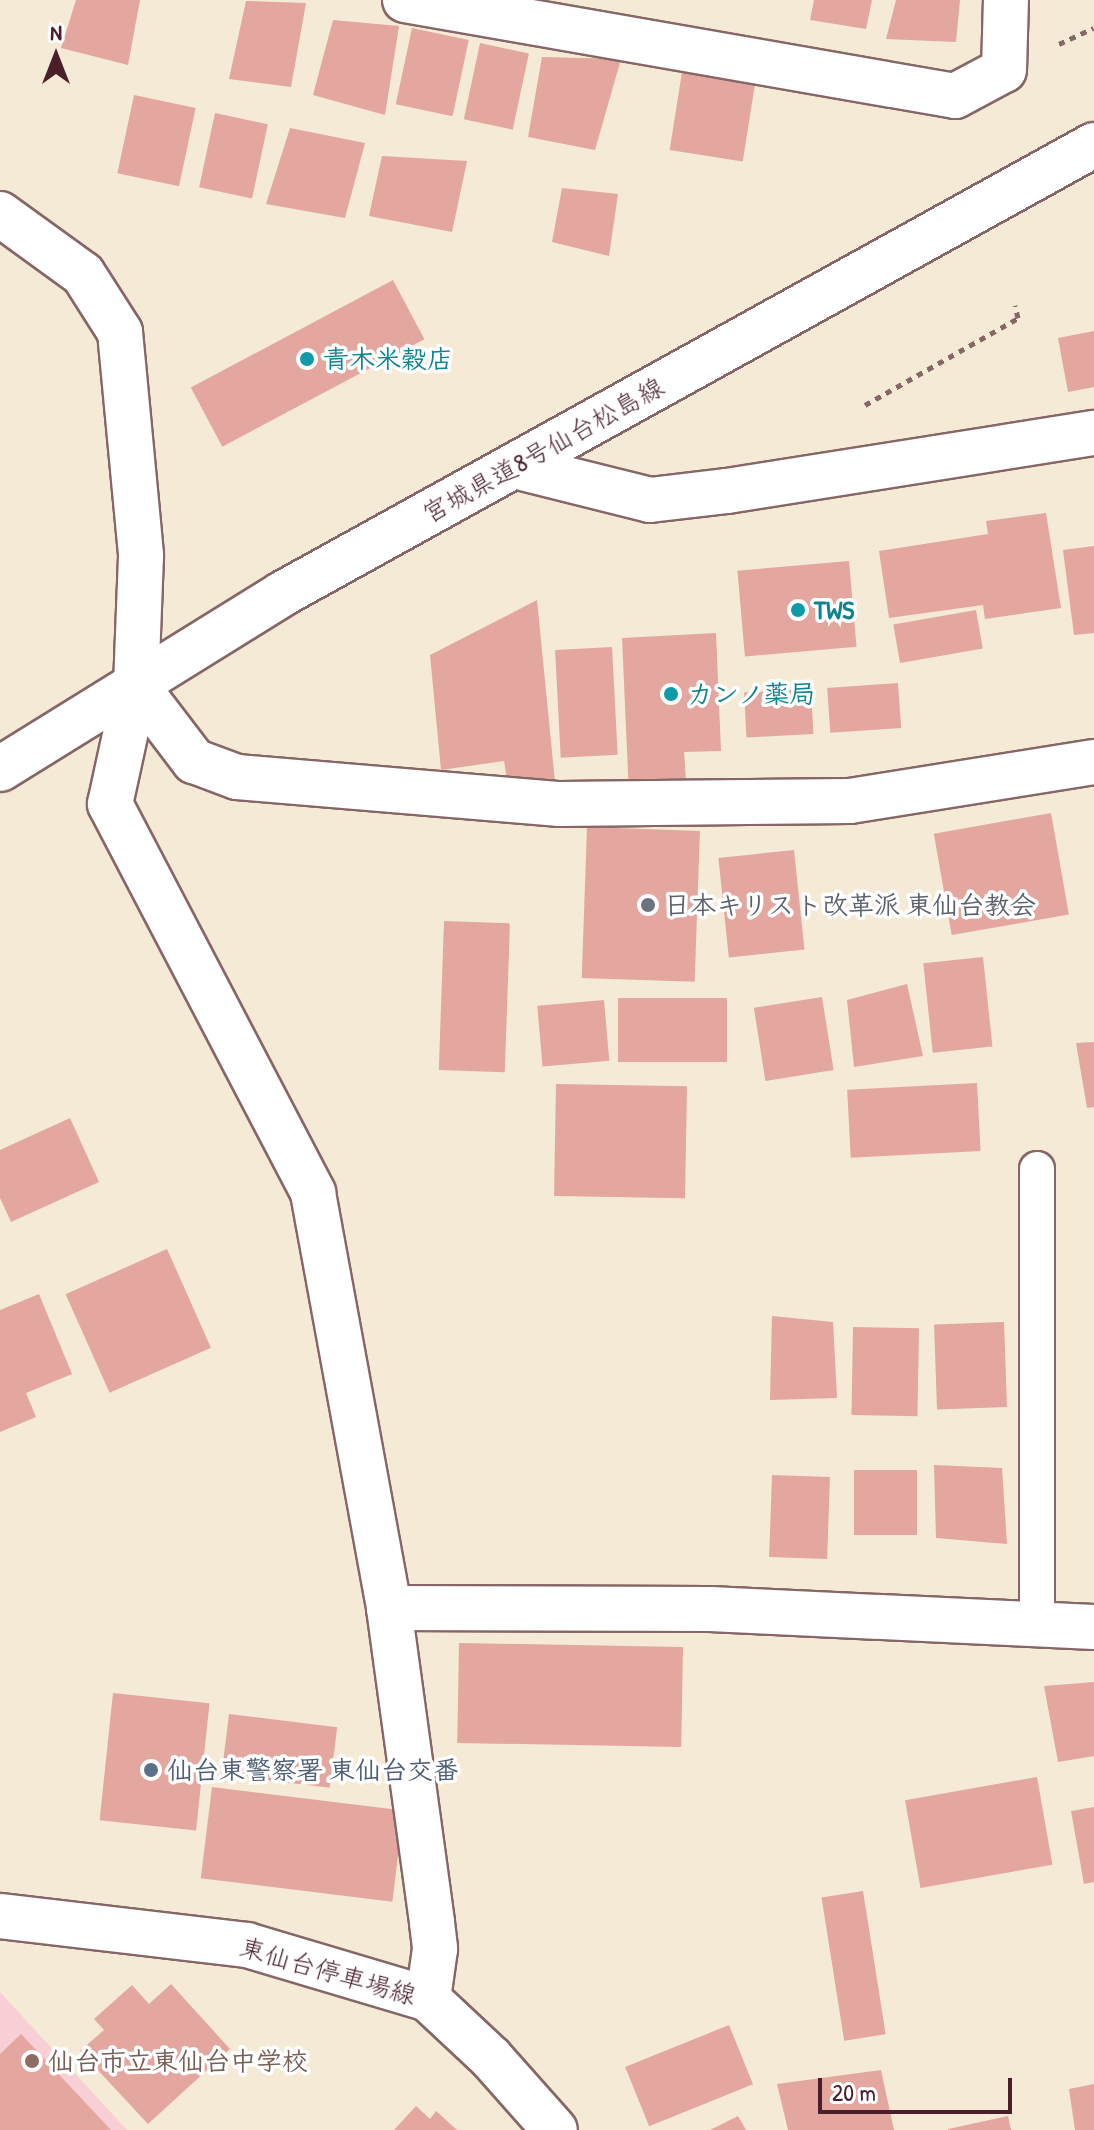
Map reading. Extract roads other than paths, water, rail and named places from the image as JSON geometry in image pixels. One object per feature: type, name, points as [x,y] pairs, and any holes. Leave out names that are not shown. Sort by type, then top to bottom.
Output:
[{"type":"street","points":[[405,0],[955,96],[1004,70],[1006,0]]},
{"type":"street","name":"宮城県道8号仙台松島線","points":[[0,769],[282,594],[1094,145]]},
{"type":"street","points":[[0,214],[83,274],[120,332],[141,556],[136,685],[110,804],[313,1193],[389,1608],[433,1936],[428,1999]]},
{"type":"street","points":[[514,466],[650,500],[727,491],[1094,433]]},
{"type":"street","points":[[136,685],[194,761],[237,777],[545,803],[850,801],[1094,762]]},
{"type":"street","points":[[389,1608],[710,1609],[1094,1627]]},
{"type":"street","name":"東仙台停車場線","points":[[0,1916],[247,1945],[428,1999],[491,2058],[555,2130]]},
{"type":"lane","points":[[1037,1169],[1037,1624]]},
{"type":"place","name":"青木米穀店","points":[[307,359]]},
{"type":"place","name":"TWS","points":[[798,610]]},
{"type":"place","name":"カンノ薬局","points":[[671,694]]},
{"type":"place","name":"日本キリスト改革派 東仙台教会","points":[[648,905]]},
{"type":"place","name":"仙台東警察署 東仙台交番","points":[[151,1770]]},
{"type":"place","name":"仙台市立東仙台中学校","points":[[32,2061]]}]
